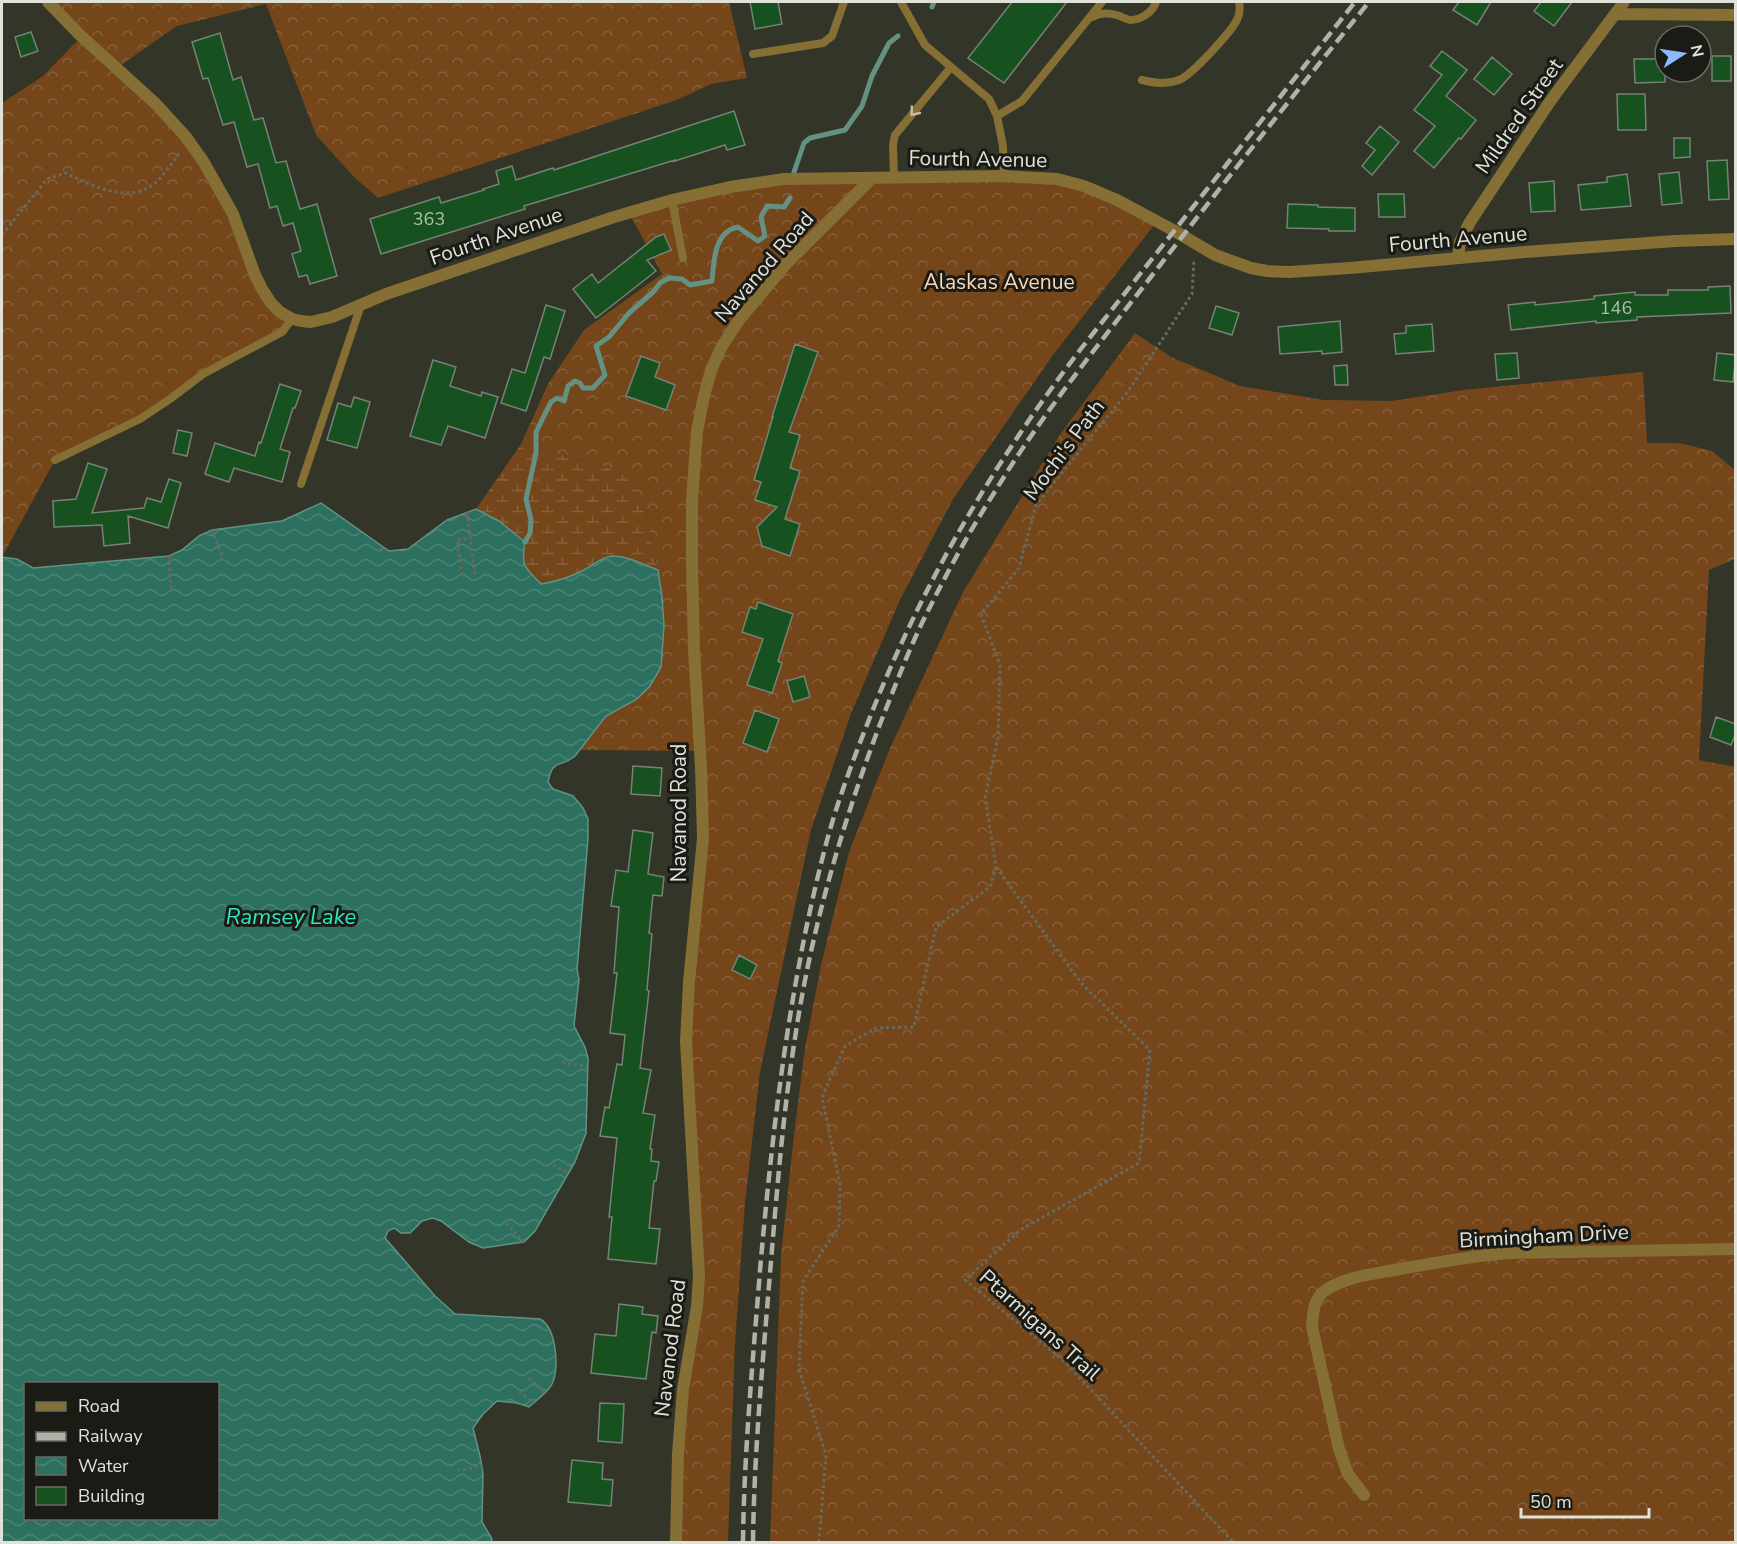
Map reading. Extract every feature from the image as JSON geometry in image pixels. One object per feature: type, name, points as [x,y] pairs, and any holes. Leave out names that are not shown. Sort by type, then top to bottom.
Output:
[{"type":"street","points":[[48,2],[81,36],[156,104],[189,140],[203,160],[233,214],[262,289],[280,312],[292,319]]},
{"type":"street","name":"Mildred Street","points":[[1458,258],[1461,242],[1470,222],[1551,100],[1624,2]]},
{"type":"street","points":[[1616,15],[1736,15]]},
{"type":"street","name":"Fourth Avenue","points":[[292,319],[311,322],[333,317],[386,294],[611,218],[672,200],[730,187],[784,179],[1004,176],[1057,179],[1084,186],[1117,200],[1215,255],[1251,268],[1268,271],[1288,272],[1676,241],[1736,239]]},
{"type":"street","name":"Navanod Road","points":[[676,1542],[682,1389],[697,1306],[699,1276],[686,1041],[689,982],[703,838],[692,564],[692,501],[697,431],[711,370],[722,346],[739,320],[787,263],[872,178]]},
{"type":"street","name":"Birmingham Drive","points":[[1364,1495],[1348,1474],[1339,1449],[1312,1327],[1315,1303],[1320,1295],[1332,1286],[1378,1273],[1475,1256],[1509,1253],[1736,1249]]},
{"type":"lane","points":[[753,54],[823,43],[832,36],[844,2]]},
{"type":"lane","points":[[901,2],[925,45],[990,99],[997,116],[1004,146],[1004,176]]},
{"type":"lane","points":[[997,116],[1022,101],[1102,2]]},
{"type":"lane","points":[[1090,18],[1099,14],[1114,14],[1130,20],[1144,17],[1156,2]]},
{"type":"lane","points":[[1142,80],[1168,84],[1181,80],[1233,26],[1239,17],[1239,2]]},
{"type":"lane","points":[[894,178],[895,135],[951,67]]},
{"type":"lane","points":[[672,200],[683,258]]},
{"type":"lane","points":[[301,484],[361,304]]},
{"type":"lane","points":[[56,460],[140,419],[203,374],[282,332],[292,319]]},
{"type":"path","points":[[2,235],[47,179],[66,172],[84,182],[113,192],[140,192],[155,183],[189,140]]},
{"type":"path","name":"Mochi's Path","points":[[996,867],[985,797],[998,738],[1000,665],[981,614],[1019,568],[1036,505],[1129,390],[1192,294],[1196,243]]},
{"type":"path","points":[[467,512],[475,575]]},
{"type":"path","points":[[212,530],[224,561]]},
{"type":"path","points":[[462,575],[457,540],[470,538]]},
{"type":"path","points":[[169,556],[171,590]]},
{"type":"path","points":[[819,1542],[826,1455],[798,1369],[803,1281],[839,1226],[840,1185],[822,1097],[844,1046],[876,1028],[914,1027],[936,927],[990,887],[996,867]]},
{"type":"path","name":"Ptarmigans Trail","points":[[996,867],[1081,983],[1150,1050],[1139,1163],[1020,1230],[964,1280],[1063,1360],[1233,1542]]},
{"type":"path","points":[[562,1062],[587,1067]]},
{"type":"path","points":[[553,1165],[568,1173]]},
{"type":"path","points":[[506,1223],[524,1242]]},
{"type":"path","points":[[529,1378],[544,1393]]},
{"type":"path","points":[[519,1391],[533,1403]]},
{"type":"path","points":[[457,1470],[482,1467]]},
{"type":"green space","points":[[49,2],[729,2],[747,78],[711,84],[677,100],[378,198],[354,177],[316,135],[266,4],[177,26],[118,67],[187,136],[264,289],[292,318],[281,331],[236,355],[140,418],[55,460],[2,557],[2,103],[43,76],[82,36]]},
{"type":"green space","name":"Alaskas Avenue","points":[[1057,178],[1158,220],[1053,355],[953,499],[900,600],[852,711],[811,830],[760,1072],[745,1203],[735,1344],[728,1542],[675,1542],[696,1306],[685,1067],[702,838],[698,751],[579,750],[606,716],[637,699],[650,686],[664,626],[658,570],[644,510],[601,465],[521,444],[548,384],[584,330],[662,274],[628,211],[730,185]]},
{"type":"green space","points":[[1135,333],[1171,357],[1240,386],[1324,400],[1392,401],[1463,390],[1643,372],[1647,443],[1679,443],[1712,451],[1735,470],[1735,559],[1709,570],[1699,760],[1736,767],[1735,1542],[770,1542],[781,1255],[794,1135],[805,1048],[821,965],[849,852],[890,748],[963,592],[1059,436]]},
{"type":"green space","points":[[521,444],[601,465],[620,473],[633,484],[644,510],[658,570],[628,559],[596,561],[581,572],[541,584],[525,565],[523,556],[525,541],[476,509]]},
{"type":"water","name":"Ramsey Lake","points":[[321,503],[389,551],[408,549],[447,520],[476,509],[499,521],[525,542],[523,556],[525,566],[541,584],[557,581],[612,556],[630,559],[658,570],[664,626],[661,667],[650,686],[637,699],[606,716],[575,756],[552,769],[548,782],[553,789],[573,796],[583,808],[588,819],[577,970],[579,979],[574,1026],[588,1058],[586,1133],[575,1162],[535,1231],[524,1242],[483,1248],[469,1242],[441,1221],[433,1218],[422,1221],[410,1233],[401,1233],[394,1228],[388,1231],[385,1238],[435,1296],[455,1314],[540,1319],[550,1330],[555,1349],[556,1368],[548,1390],[529,1407],[497,1401],[483,1414],[473,1428],[483,1473],[482,1522],[492,1539],[491,1542],[2,1542],[2,557],[17,559],[33,568],[169,556],[212,530],[282,521]]},
{"type":"building","points":[[750,2],[778,2],[782,24],[755,29]]},
{"type":"building","points":[[1012,2],[1067,2],[1004,83],[968,58]]},
{"type":"building","points":[[1459,2],[1491,2],[1477,25],[1453,10]]},
{"type":"building","points":[[1541,2],[1572,2],[1554,26],[1534,11]]},
{"type":"building","points":[[31,32],[38,51],[21,57],[15,37]]},
{"type":"building","points":[[220,33],[233,80],[241,77],[254,120],[263,118],[276,163],[286,161],[300,209],[317,204],[337,276],[310,284],[307,275],[299,277],[292,254],[301,251],[293,223],[283,226],[277,206],[270,208],[258,164],[247,167],[234,122],[223,125],[208,78],[203,79],[192,42]]},
{"type":"building","points":[[1442,51],[1467,70],[1446,96],[1476,120],[1434,168],[1414,151],[1435,126],[1414,110],[1442,75],[1430,66]]},
{"type":"building","points":[[1713,56],[1731,56],[1731,81],[1713,81]]},
{"type":"building","points":[[1492,57],[1512,74],[1494,95],[1474,79]]},
{"type":"building","points":[[1634,59],[1653,59],[1653,82],[1635,83]]},
{"type":"building","points":[[1617,94],[1645,94],[1646,130],[1618,130]]},
{"type":"building","points":[[734,111],[745,145],[727,150],[725,145],[524,206],[525,209],[381,254],[370,219],[439,197],[441,203],[484,190],[499,184],[496,171],[512,166],[516,180],[553,168],[554,170]]},
{"type":"building","points":[[1380,126],[1399,142],[1372,175],[1362,166],[1375,150],[1366,143]]},
{"type":"building","points":[[1674,138],[1690,138],[1690,157],[1674,158]]},
{"type":"building","points":[[1727,160],[1729,199],[1709,200],[1707,161]]},
{"type":"building","points":[[1679,172],[1682,203],[1662,205],[1659,174]]},
{"type":"building","points":[[1627,174],[1631,206],[1581,210],[1578,185],[1607,182],[1607,177]]},
{"type":"building","points":[[1554,181],[1555,211],[1531,212],[1529,183]]},
{"type":"building","points":[[1378,194],[1404,194],[1405,217],[1379,217]]},
{"type":"building","points":[[1288,204],[1355,208],[1355,231],[1287,228]]},
{"type":"building","points":[[664,234],[671,250],[647,260],[656,271],[596,318],[573,289],[592,274],[598,283],[656,237]]},
{"type":"building","points":[[1730,286],[1731,313],[1637,317],[1637,320],[1596,323],[1596,321],[1511,330],[1508,305],[1535,302],[1535,305],[1594,299],[1594,296],[1635,292],[1635,295],[1668,295],[1668,290],[1708,290],[1708,287]]},
{"type":"building","points":[[546,305],[565,311],[550,359],[544,357],[526,411],[501,403],[512,369],[525,373]]},
{"type":"building","points":[[1216,306],[1239,313],[1232,335],[1209,328]]},
{"type":"building","points":[[1340,321],[1342,352],[1280,354],[1278,327]]},
{"type":"building","points":[[1432,324],[1434,351],[1396,354],[1394,334],[1406,333],[1406,326]]},
{"type":"building","points":[[795,344],[818,352],[789,432],[800,435],[790,468],[800,471],[785,519],[800,524],[790,556],[762,546],[757,527],[777,507],[755,500],[761,482],[754,480]]},
{"type":"building","points":[[1517,353],[1519,378],[1497,380],[1495,354]]},
{"type":"building","points":[[1717,353],[1736,355],[1733,382],[1714,380]]},
{"type":"building","points":[[641,356],[660,363],[655,377],[675,385],[666,410],[626,396]]},
{"type":"building","points":[[433,360],[456,367],[450,386],[481,396],[482,392],[498,397],[485,438],[448,426],[441,445],[410,436]]},
{"type":"building","points":[[1347,365],[1348,385],[1335,385],[1334,366]]},
{"type":"building","points":[[280,384],[301,391],[280,449],[290,452],[282,482],[234,468],[229,482],[205,474],[215,443],[255,456]]},
{"type":"building","points":[[354,397],[370,402],[357,448],[327,440],[338,403],[351,407]]},
{"type":"building","points":[[178,430],[192,433],[187,456],[173,453]]},
{"type":"building","points":[[88,463],[107,469],[92,513],[144,508],[147,498],[161,502],[169,479],[181,483],[168,528],[128,516],[130,543],[104,546],[102,525],[54,527],[53,501],[76,499]]},
{"type":"building","points":[[758,602],[793,614],[778,661],[782,663],[772,693],[747,685],[763,639],[742,632],[750,607],[756,609]]},
{"type":"building","points":[[804,676],[810,697],[793,702],[787,681]]},
{"type":"building","points":[[755,710],[779,719],[767,752],[743,743]]},
{"type":"building","points":[[1716,717],[1736,724],[1736,733],[1731,745],[1710,737]]},
{"type":"building","points":[[633,766],[662,768],[660,796],[631,794]]},
{"type":"building","points":[[633,830],[653,833],[648,874],[664,877],[662,896],[653,895],[649,933],[652,934],[647,990],[649,991],[640,1068],[651,1070],[643,1113],[655,1115],[650,1149],[652,1149],[651,1161],[659,1162],[656,1181],[654,1181],[649,1228],[660,1229],[656,1264],[608,1259],[612,1217],[609,1217],[617,1138],[600,1136],[605,1107],[609,1108],[617,1064],[622,1065],[625,1035],[610,1033],[617,973],[614,973],[619,907],[611,906],[616,870],[628,872]]},
{"type":"building","points":[[739,955],[757,965],[750,979],[732,970]]},
{"type":"building","points":[[619,1304],[643,1307],[642,1314],[658,1316],[656,1333],[652,1332],[646,1379],[591,1373],[595,1334],[616,1336]]},
{"type":"building","points":[[600,1403],[624,1404],[622,1443],[598,1441]]},
{"type":"building","points":[[572,1460],[603,1463],[602,1479],[613,1480],[611,1506],[568,1502]]},
{"type":"waterway","points":[[932,7],[934,2]]},
{"type":"waterway","points":[[794,172],[804,143],[810,138],[845,130],[862,106],[872,76],[889,43],[898,36]]},
{"type":"waterway","points":[[525,542],[530,533],[531,520],[526,499],[536,453],[536,432],[551,402],[557,398],[564,401],[568,386],[575,381],[583,388],[593,388],[605,375],[596,346],[609,337],[629,313],[660,283],[669,278],[682,279],[690,285],[712,281],[717,248],[724,235],[738,227],[758,241],[765,236],[761,217],[767,206],[784,207],[790,198]]},
{"type":"railway","points":[[743,1542],[747,1440],[760,1270],[777,1109],[792,1003],[826,844],[841,794],[872,712],[892,663],[938,569],[1019,435],[1080,350],[1355,2]]},
{"type":"railway","points":[[753,1542],[759,1414],[777,1192],[795,1038],[810,958],[829,878],[880,724],[910,649],[953,562],[1030,437],[1177,243],[1369,2]]}]
